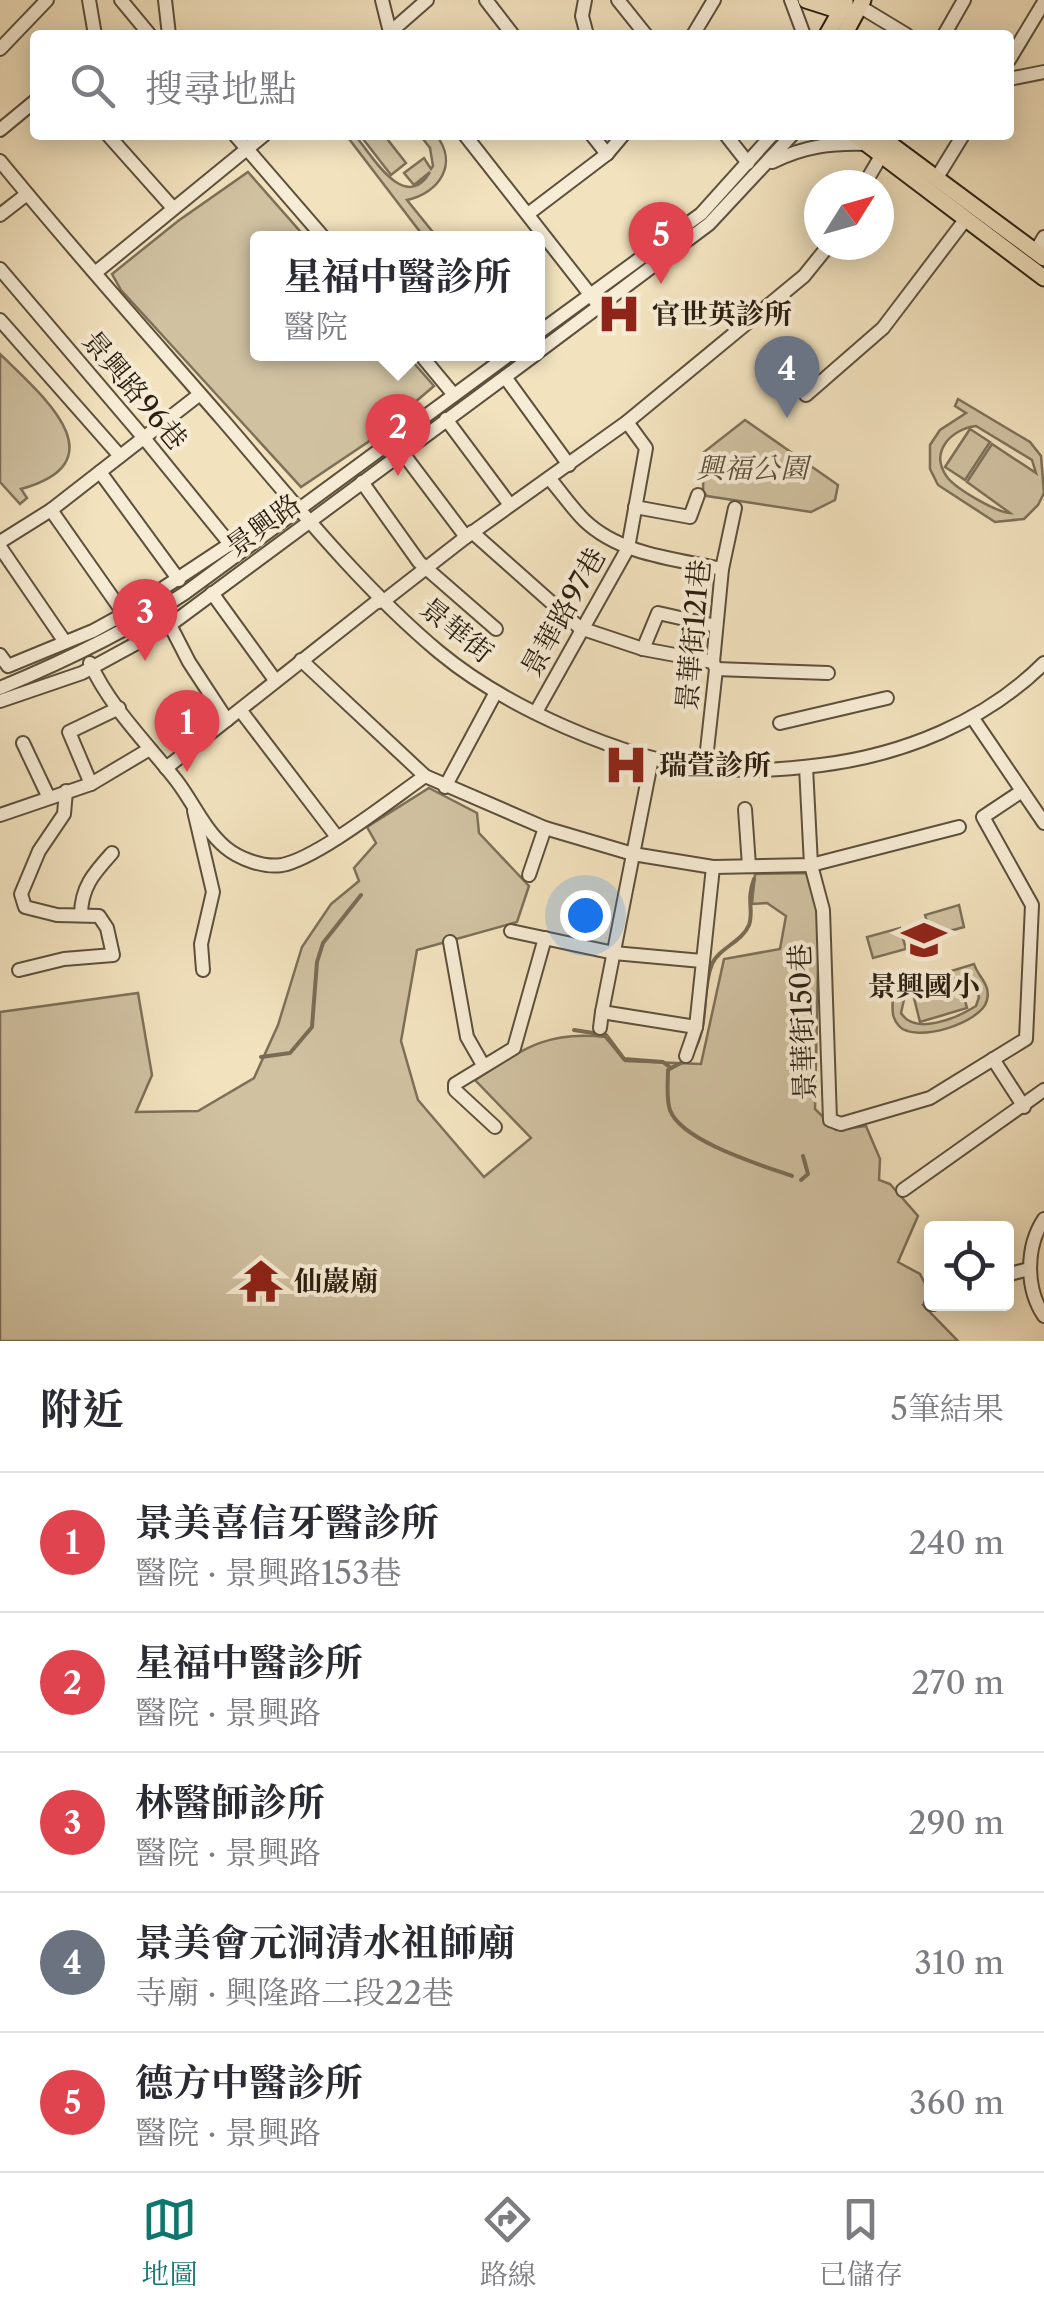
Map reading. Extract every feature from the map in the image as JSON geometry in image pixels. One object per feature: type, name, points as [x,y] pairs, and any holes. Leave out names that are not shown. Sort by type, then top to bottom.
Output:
[{"type":"main road","points":[[806,0],[821,8],[854,2]]},
{"type":"main road","points":[[831,30],[854,2]]},
{"type":"main road","points":[[846,30],[854,2]]},
{"type":"main road","points":[[870,140],[1041,249]]},
{"type":"main road","points":[[888,152],[964,220],[1044,278]]},
{"type":"street","points":[[0,49],[48,0]]},
{"type":"street","points":[[89,0],[94,30]]},
{"type":"street","points":[[121,0],[146,30]]},
{"type":"street","points":[[165,0],[168,30]]},
{"type":"street","points":[[382,0],[388,30]]},
{"type":"street","points":[[392,30],[427,0]]},
{"type":"street","points":[[486,0],[509,30]]},
{"type":"street","points":[[585,0],[582,16],[586,30]]},
{"type":"street","points":[[618,0],[642,30]]},
{"type":"street","points":[[696,30],[714,0]]},
{"type":"street","points":[[791,0],[802,30]]},
{"type":"street","points":[[947,30],[964,0]]},
{"type":"street","points":[[1014,52],[1044,1]]},
{"type":"street","points":[[854,2],[900,30]]},
{"type":"street","points":[[1014,78],[1044,72]]},
{"type":"street","points":[[0,130],[30,105]]},
{"type":"street","points":[[112,140],[173,208]]},
{"type":"street","points":[[240,140],[318,231]]},
{"type":"street","points":[[95,273],[257,140]]},
{"type":"street","points":[[468,140],[541,231]]},
{"type":"street","points":[[596,140],[606,154]]},
{"type":"street","points":[[528,214],[619,140]]},
{"type":"street","points":[[730,140],[748,163]]},
{"type":"street","name":"景興路","points":[[545,346],[701,214],[768,140]]},
{"type":"street","name":"景興路","points":[[545,329],[596,300],[709,224],[788,140]]},
{"type":"street","points":[[766,165],[798,149],[853,140]]},
{"type":"street","points":[[936,179],[960,140]]},
{"type":"street","points":[[875,170],[888,152]]},
{"type":"street","name":"景華街","points":[[0,161],[310,521],[386,600],[438,650],[496,692],[536,712],[652,758],[744,771],[806,767],[872,756],[925,738],[1008,695],[1044,663]]},
{"type":"street","points":[[0,215],[27,194]]},
{"type":"street","points":[[806,394],[882,328],[964,220]]},
{"type":"street","points":[[545,236],[596,300]]},
{"type":"street","points":[[166,768],[375,602],[386,600],[469,535],[628,422],[818,260]]},
{"type":"street","name":"景興路96巷","points":[[0,269],[230,544],[178,580]]},
{"type":"street","points":[[0,320],[120,456]]},
{"type":"street","points":[[426,361],[454,394]]},
{"type":"street","name":"景興路","points":[[0,688],[133,628],[500,361]]},
{"type":"street","name":"景興路","points":[[0,701],[92,668],[170,625],[526,361]]},
{"type":"street","points":[[505,377],[569,464]]},
{"type":"street","points":[[65,642],[0,544],[51,510],[200,394]]},
{"type":"street","points":[[446,419],[510,505]]},
{"type":"street","name":"景華路97巷","points":[[536,712],[628,548],[646,448],[628,422]]},
{"type":"street","points":[[402,452],[469,535],[580,628],[642,649],[715,666],[828,672]]},
{"type":"street","points":[[4,660],[65,642],[124,614],[178,580],[100,472]]},
{"type":"street","points":[[550,478],[585,521],[605,537],[628,548],[722,569]]},
{"type":"street","points":[[362,482],[426,567],[496,628]]},
{"type":"street","points":[[635,507],[690,517],[698,495]]},
{"type":"street","name":"景華街121巷","points":[[705,768],[722,569],[735,508]]},
{"type":"street","points":[[51,510],[124,614]]},
{"type":"street","points":[[212,592],[275,680]]},
{"type":"street","points":[[642,649],[658,613],[716,626]]},
{"type":"street","points":[[170,625],[227,720]]},
{"type":"street","points":[[85,652],[148,750],[166,768],[193,808],[227,849],[248,861],[279,866],[297,860],[424,776]]},
{"type":"street","points":[[301,660],[424,776],[545,828],[633,854],[714,867],[811,865],[960,827]]},
{"type":"street","points":[[445,787],[496,692]]},
{"type":"street","points":[[780,723],[886,698]]},
{"type":"street","points":[[91,784],[69,732],[119,708]]},
{"type":"street","points":[[241,711],[337,837]]},
{"type":"street","points":[[972,717],[1044,823]]},
{"type":"street","points":[[23,743],[49,798]]},
{"type":"street","points":[[0,815],[91,784],[148,750]]},
{"type":"street","points":[[600,1028],[652,758]]},
{"type":"street","name":"景華街150巷","points":[[806,767],[811,865],[823,910],[830,1120],[840,1124],[930,1098],[993,1059]]},
{"type":"street","points":[[19,970],[64,958],[113,954],[100,916],[57,914],[26,907],[21,894],[39,851],[64,814],[66,791]]},
{"type":"street","points":[[1022,791],[984,818],[1032,905],[1026,1039],[993,1059],[1024,1107]]},
{"type":"street","points":[[193,808],[213,892],[201,944],[203,970]]},
{"type":"street","points":[[745,810],[748,866]]},
{"type":"street","points":[[529,875],[545,828]]},
{"type":"street","points":[[81,916],[81,898],[88,880],[112,852]]},
{"type":"street","points":[[686,1056],[696,1027],[714,867]]},
{"type":"street","points":[[511,930],[614,953],[702,961]]},
{"type":"street","points":[[495,1126],[455,1090],[456,1084],[514,1048],[545,938]]},
{"type":"street","points":[[450,942],[467,1037],[484,1066]]},
{"type":"street","points":[[602,1012],[696,1027]]},
{"type":"street","points":[[902,1190],[1044,1090]]},
{"type":"street","points":[[1044,1219],[1037,1229],[1029,1269],[1032,1289],[1044,1316]]},
{"type":"street","points":[[1014,1273],[1029,1269]]},
{"type":"green space","points":[[350,140],[359,140],[390,177],[410,187],[420,183],[430,172],[414,185],[404,173],[424,158],[431,169],[433,166],[430,148],[424,140],[439,140],[446,156],[442,176],[428,191],[407,200],[432,231],[419,231]]},
{"type":"green space","points":[[364,140],[388,140],[406,163],[391,175]]},
{"type":"green space","points":[[248,172],[300,231],[250,231],[250,361],[412,361],[434,386],[368,442],[301,487],[121,290],[112,274]]},
{"type":"green space","points":[[0,354],[51,407],[64,426],[69,445],[66,462],[51,477],[21,489],[27,498],[20,504],[0,482]]},
{"type":"green space","points":[[958,399],[1030,442],[1041,456],[1044,493],[1024,519],[995,522],[938,485],[930,469],[930,445],[940,430],[966,413],[955,406]],"holes":[[[976,426],[1032,460],[1036,473],[992,444],[967,482],[1010,513],[959,488],[947,477],[940,459],[951,437]]]},
{"type":"green space","name":"興福公園","points":[[745,420],[838,485],[835,500],[811,512],[707,496],[703,491],[704,452]]},
{"type":"green space","points":[[970,429],[990,442],[965,480],[945,467]]},
{"type":"green space","points":[[429,788],[477,813],[479,833],[529,886],[517,922],[417,950],[401,1041],[418,1100],[484,1177],[531,1138],[475,1080],[521,1051],[566,1037],[605,1037],[625,1061],[701,1064],[724,959],[780,949],[786,916],[767,903],[752,904],[755,874],[810,873],[819,917],[815,1109],[836,1130],[866,1126],[880,1159],[879,1180],[890,1184],[918,1216],[898,1262],[920,1274],[924,1282],[924,1311],[929,1311],[958,1341],[0,1341],[0,1012],[138,993],[152,1075],[136,1112],[198,1111],[254,1078],[278,1025],[302,947],[331,904],[359,881],[354,868],[376,843],[367,827]]},
{"type":"green space","points":[[959,905],[964,927],[931,936],[925,915]]},
{"type":"green space","points":[[900,928],[906,949],[873,958],[867,937]]},
{"type":"green space","points":[[974,964],[988,994],[982,1008],[961,1023],[919,1033],[899,1026],[893,1012],[892,989]],"holes":[[[958,977],[973,981],[979,997],[976,1006],[958,1015],[926,1024],[907,1020],[901,1013],[905,995]]]},
{"type":"green space","points":[[959,980],[967,1008],[920,1022],[913,994]]},
{"type":"waterway","points":[[695,1048],[712,964],[749,925],[754,879]]},
{"type":"waterway","points":[[261,1057],[290,1053],[312,1027],[317,962],[323,943],[361,895]]},
{"type":"waterway","points":[[574,1030],[606,1035],[624,1059],[663,1062],[671,1068],[687,1060]]},
{"type":"waterway","points":[[671,1068],[670,1110],[689,1132],[792,1176]]},
{"type":"waterway","points":[[801,1180],[808,1174],[803,1156]]},
{"type":"place","name":"德方中醫診所","points":[[661,284]]},
{"type":"place","name":"官世英診所","points":[[619,314]]},
{"type":"place","name":"景美會元洞清水祖師廟","points":[[787,418]]},
{"type":"place","name":"星福中醫診所","points":[[398,476]]},
{"type":"place","name":"林醫師診所","points":[[145,661]]},
{"type":"place","name":"瑞萱診所","points":[[626,765]]},
{"type":"place","name":"景美喜信牙醫診所","points":[[187,772]]},
{"type":"place","name":"景興國小","points":[[924,940]]},
{"type":"place","name":"仙巖廟","points":[[261,1281]]}]
